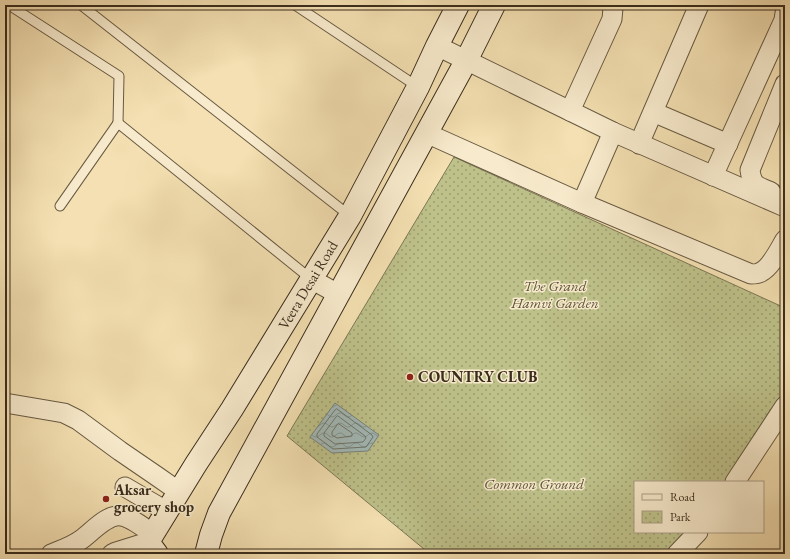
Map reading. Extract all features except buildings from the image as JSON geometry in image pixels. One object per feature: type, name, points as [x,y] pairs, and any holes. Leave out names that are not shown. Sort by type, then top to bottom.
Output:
[{"type":"street","name":"Veera Desai Road","points":[[153,543],[166,512],[178,491],[232,408],[350,216],[418,87],[458,5]]},
{"type":"street","points":[[206,554],[219,513],[466,61],[494,5]]},
{"type":"street","points":[[570,111],[612,18],[612,5]]},
{"type":"street","points":[[639,144],[699,5]]},
{"type":"street","points":[[714,176],[784,20],[785,13],[783,5]]},
{"type":"street","points":[[437,46],[613,132],[785,207]]},
{"type":"street","points":[[785,84],[750,170],[751,180],[758,186],[785,198]]},
{"type":"street","points":[[653,112],[728,144]]},
{"type":"street","points":[[582,204],[613,132]]},
{"type":"street","points":[[426,133],[582,204],[752,274],[760,273],[765,270],[785,240]]},
{"type":"street","points":[[311,279],[338,294]]},
{"type":"street","points":[[5,403],[64,413],[78,420],[178,491]]},
{"type":"street","points":[[736,481],[785,406]]},
{"type":"street","points":[[125,487],[166,512]]},
{"type":"street","points":[[51,554],[82,540],[105,520],[119,515],[127,517],[153,543]]},
{"type":"street","points":[[677,554],[697,533]]},
{"type":"street","points":[[112,554],[153,543]]},
{"type":"lane","points":[[9,5],[119,76],[118,123],[60,206]]},
{"type":"lane","points":[[81,5],[350,216]]},
{"type":"lane","points":[[295,5],[418,87]]},
{"type":"lane","points":[[118,123],[311,279]]},
{"type":"green space","points":[[454,157],[785,308],[785,397],[729,481],[634,481],[634,533],[689,533],[670,554],[430,554],[287,436]]},
{"type":"water","points":[[335,403],[379,435],[368,451],[332,453],[310,437]]},
{"type":"place","name":"COUNTRY CLUB","points":[[410,377]]},
{"type":"place","name":"Aksar grocery shop","points":[[106,499]]},
{"type":"park label","name":"The Grand Hamvi Garden","points":[[555,294]]},
{"type":"park label","name":"Common Ground","points":[[534,484]]}]
